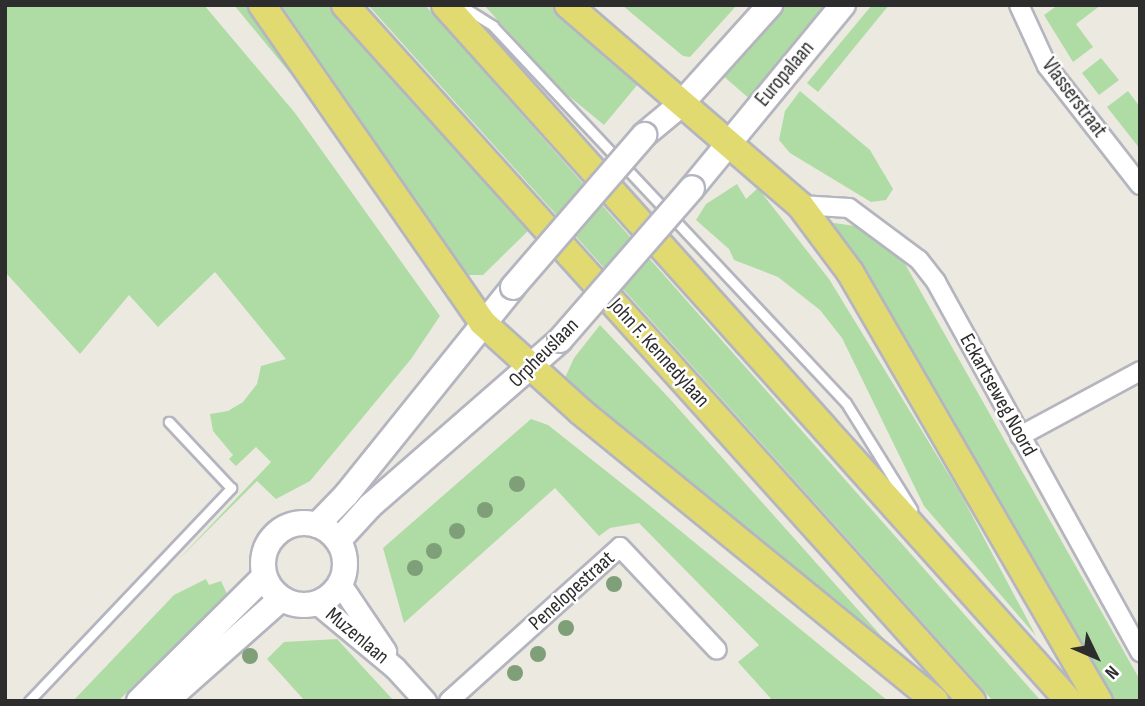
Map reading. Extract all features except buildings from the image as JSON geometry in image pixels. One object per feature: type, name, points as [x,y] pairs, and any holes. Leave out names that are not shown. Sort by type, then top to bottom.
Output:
[{"type":"main road","points":[[262,5],[482,322],[531,369],[935,701]]},
{"type":"main road","name":"John F. Kennedylaan","points":[[345,5],[972,701]]},
{"type":"main road","points":[[445,5],[1069,701]]},
{"type":"main road","points":[[568,5],[669,88],[680,105],[800,205],[850,272],[1099,701]]},
{"type":"main road","points":[[317,525],[346,495],[482,322],[644,135],[680,105],[770,5]]},
{"type":"main road","name":"Europalaan","points":[[729,144],[843,5]]},
{"type":"main road","name":"Orpheuslaan","points":[[338,541],[370,506],[531,369],[560,340],[729,144]]},
{"type":"main road","points":[[294,524],[317,525],[338,541],[345,562],[341,584],[318,604],[299,606],[281,599],[264,577],[263,555],[274,535],[294,524]]},
{"type":"main road","points":[[139,701],[264,577]]},
{"type":"main road","points":[[166,701],[281,599]]},
{"type":"street","name":"Vlasserstraat","points":[[1019,5],[1047,66],[1140,185]]},
{"type":"street","name":"Eckartseweg Noord","points":[[800,205],[849,208],[919,260],[936,282],[1140,652]]},
{"type":"street","points":[[1020,436],[1140,370]]},
{"type":"street","name":"Penelopestraat","points":[[449,701],[620,547],[717,650]]},
{"type":"street","name":"Muzenlaan","points":[[341,584],[396,668],[425,701]]},
{"type":"street","name":"Muzenlaan","points":[[318,604],[396,668]]},
{"type":"lane","points":[[460,5],[493,26],[846,402],[948,567]]},
{"type":"lane","points":[[29,701],[231,488],[169,422]]},
{"type":"green space","points":[[5,5],[204,5],[295,113],[440,316],[411,359],[310,481],[276,499],[257,481],[177,561],[271,462],[256,447],[236,466],[229,459],[233,455],[213,431],[210,414],[228,411],[243,402],[257,384],[261,366],[286,359],[215,272],[158,327],[129,295],[80,354],[5,272]]},
{"type":"green space","points":[[234,5],[253,5],[322,112]]},
{"type":"green space","points":[[281,5],[328,5],[529,230],[483,275],[468,275]]},
{"type":"green space","points":[[368,5],[425,5],[1041,701],[993,701]]},
{"type":"green space","points":[[484,5],[555,5],[643,78],[604,125],[559,88]]},
{"type":"green space","points":[[622,5],[737,5],[690,57],[683,56]]},
{"type":"green space","points":[[783,5],[826,5],[752,101],[721,74]]},
{"type":"green space","points":[[872,5],[889,5],[818,92],[807,83]]},
{"type":"green space","points":[[1058,5],[1101,5],[1076,24],[1093,47],[1073,62],[1044,15]]},
{"type":"green space","points":[[1101,58],[1119,80],[1099,95],[1082,73]]},
{"type":"green space","points":[[800,91],[870,150],[893,189],[886,200],[871,202],[790,153],[779,140],[785,111]]},
{"type":"green space","points":[[1128,91],[1140,107],[1140,149],[1107,107]]},
{"type":"green space","points":[[737,184],[746,199],[758,188],[829,279],[960,493],[1036,636],[924,506],[842,338],[820,310],[778,277],[734,260],[729,249],[696,220],[706,204]]},
{"type":"green space","points":[[820,221],[855,226],[900,255],[1140,680],[1140,701],[1110,701]]},
{"type":"green space","points":[[600,325],[669,398],[909,667],[742,532],[564,380],[574,358]]},
{"type":"green space","points":[[531,419],[548,425],[888,701],[773,701],[738,662],[759,645],[639,523],[610,528],[599,536],[555,488],[404,623],[383,548]]},
{"type":"green space","points":[[206,579],[209,585],[221,581],[228,596],[190,641],[154,666],[118,701],[73,701],[174,595]]},
{"type":"green space","points":[[337,639],[394,701],[305,701],[267,659],[284,642]]}]
